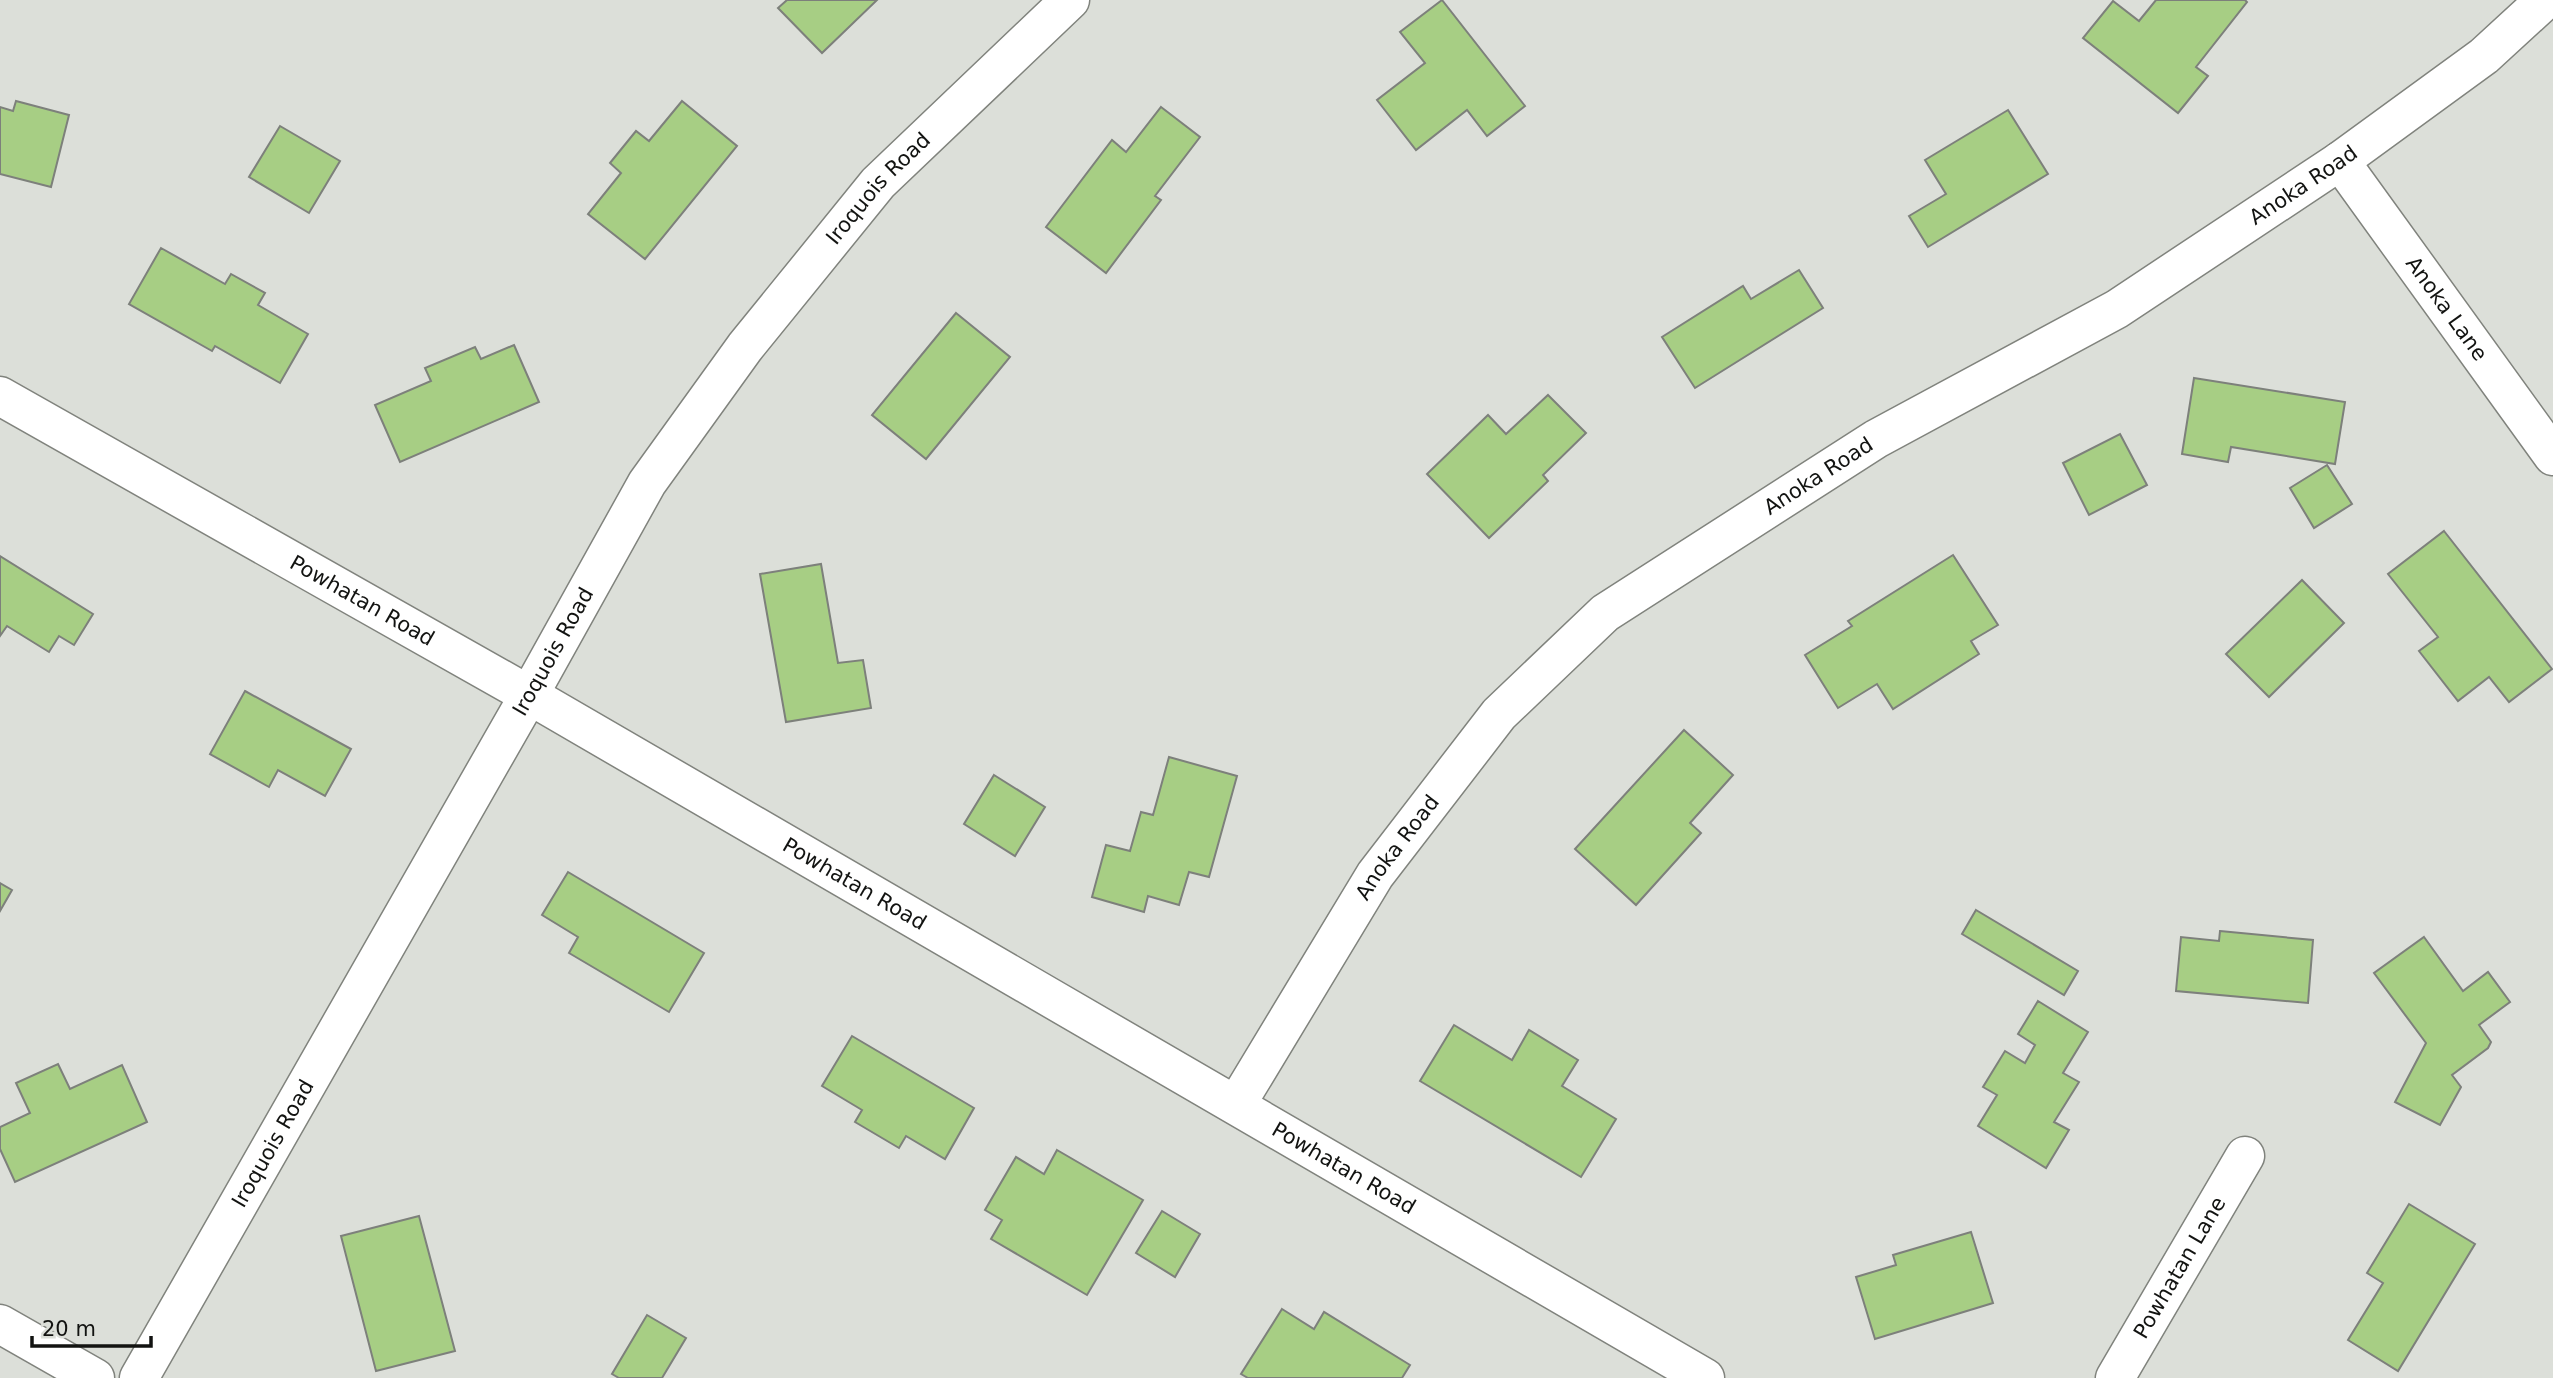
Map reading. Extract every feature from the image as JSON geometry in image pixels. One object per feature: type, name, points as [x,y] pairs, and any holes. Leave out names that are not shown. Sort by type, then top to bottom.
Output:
[{"type":"street","name":"Iroquois Road","points":[[139,1378],[647,483],[745,347],[878,183],[1070,0]]},
{"type":"street","name":"Anoka Road","points":[[1236,1105],[1375,875],[1499,714],[1605,613],[1876,439],[2117,309],[2340,161],[2484,56],[2545,0]]},
{"type":"street","name":"Anoka Lane","points":[[2340,161],[2553,456]]},
{"type":"street","name":"Powhatan Road","points":[[0,396],[529,695],[1705,1378]]},
{"type":"street","name":"Powhatan Lane","points":[[2115,1378],[2245,1156]]},
{"type":"street","points":[[0,1324],[95,1378]]},
{"type":"building","points":[[787,0],[877,0],[822,53],[778,8]]},
{"type":"building","points":[[1442,0],[1525,106],[1487,136],[1467,110],[1416,150],[1377,100],[1425,63],[1400,32]]},
{"type":"building","points":[[2156,0],[2247,2],[2196,67],[2208,76],[2178,113],[2083,38],[2113,1],[2139,21]]},
{"type":"building","points":[[16,101],[69,115],[51,187],[0,174],[0,107],[13,111]]},
{"type":"building","points":[[682,101],[737,146],[645,259],[588,214],[621,173],[610,163],[636,131],[649,141]]},
{"type":"building","points":[[1161,107],[1200,137],[1155,196],[1161,200],[1106,273],[1046,227],[1112,140],[1126,152]]},
{"type":"building","points":[[2008,110],[2048,174],[1928,247],[1909,216],[1946,194],[1925,160]]},
{"type":"building","points":[[280,126],[340,161],[309,213],[249,177]]},
{"type":"building","points":[[161,248],[225,284],[231,274],[265,293],[258,305],[308,334],[280,383],[215,346],[212,351],[129,304]]},
{"type":"building","points":[[1799,270],[1823,308],[1695,388],[1662,337],[1743,286],[1751,299]]},
{"type":"building","points":[[956,313],[1010,357],[926,459],[872,415]]},
{"type":"building","points":[[514,345],[539,402],[400,462],[375,405],[431,381],[425,368],[475,347],[481,359]]},
{"type":"building","points":[[2194,378],[2345,402],[2335,464],[2231,447],[2228,462],[2182,454]]},
{"type":"building","points":[[1548,395],[1586,433],[1543,475],[1548,481],[1489,538],[1427,474],[1488,415],[1506,434]]},
{"type":"building","points":[[2120,434],[2147,485],[2089,515],[2063,463]]},
{"type":"building","points":[[2327,465],[2352,504],[2314,528],[2290,488]]},
{"type":"building","points":[[2444,531],[2552,669],[2509,702],[2489,677],[2458,701],[2419,651],[2438,637],[2388,574]]},
{"type":"building","points":[[1953,555],[1998,625],[1971,641],[1979,654],[1893,709],[1877,684],[1838,708],[1805,655],[1852,626],[1848,621]]},
{"type":"building","points":[[0,556],[93,614],[74,645],[59,636],[49,652],[7,626],[0,636]]},
{"type":"building","points":[[821,564],[838,663],[863,660],[871,708],[786,722],[760,574]]},
{"type":"building","points":[[2302,580],[2344,623],[2269,697],[2226,654]]},
{"type":"building","points":[[245,691],[351,749],[325,796],[278,770],[269,787],[210,754]]},
{"type":"building","points":[[1684,730],[1733,775],[1690,823],[1701,833],[1636,905],[1575,849]]},
{"type":"building","points":[[1169,757],[1237,776],[1209,877],[1189,872],[1179,905],[1148,896],[1144,912],[1092,897],[1106,845],[1130,851],[1141,812],[1153,815]]},
{"type":"building","points":[[994,775],[1045,807],[1015,856],[964,824]]},
{"type":"building","points":[[568,872],[704,953],[669,1012],[569,953],[578,937],[542,915]]},
{"type":"building","points":[[0,883],[12,890],[0,911]]},
{"type":"building","points":[[1976,910],[2078,971],[2064,995],[1962,934]]},
{"type":"building","points":[[2220,931],[2313,940],[2308,1003],[2176,991],[2181,937],[2219,941]]},
{"type":"building","points":[[2424,937],[2463,991],[2488,972],[2510,1002],[2479,1025],[2491,1042],[2488,1048],[2452,1075],[2461,1087],[2440,1125],[2395,1102],[2426,1043],[2374,973]]},
{"type":"building","points":[[2038,1001],[2088,1032],[2063,1073],[2079,1082],[2054,1122],[2069,1130],[2046,1168],[1978,1126],[1997,1095],[1983,1087],[2005,1051],[2025,1063],[2035,1045],[2018,1034]]},
{"type":"building","points":[[1454,1025],[1512,1060],[1529,1030],[1578,1060],[1562,1086],[1616,1119],[1581,1177],[1420,1081]]},
{"type":"building","points":[[852,1036],[974,1108],[945,1159],[906,1136],[899,1148],[855,1122],[862,1110],[822,1086]]},
{"type":"building","points":[[58,1064],[70,1089],[122,1065],[147,1122],[15,1182],[0,1149],[0,1127],[30,1113],[16,1083]]},
{"type":"building","points":[[1057,1150],[1143,1200],[1087,1295],[991,1239],[1002,1220],[985,1210],[1016,1157],[1044,1174]]},
{"type":"building","points":[[2409,1204],[2475,1244],[2398,1371],[2348,1340],[2383,1283],[2367,1273]]},
{"type":"building","points":[[1162,1211],[1200,1234],[1175,1277],[1136,1253]]},
{"type":"building","points":[[419,1216],[455,1351],[376,1371],[341,1236]]},
{"type":"building","points":[[1971,1232],[1993,1303],[1875,1339],[1856,1277],[1896,1265],[1893,1255]]},
{"type":"building","points":[[1282,1309],[1314,1329],[1324,1312],[1410,1365],[1402,1378],[1248,1378],[1241,1374]]},
{"type":"building","points":[[647,1315],[686,1338],[662,1378],[619,1378],[612,1374]]}]
